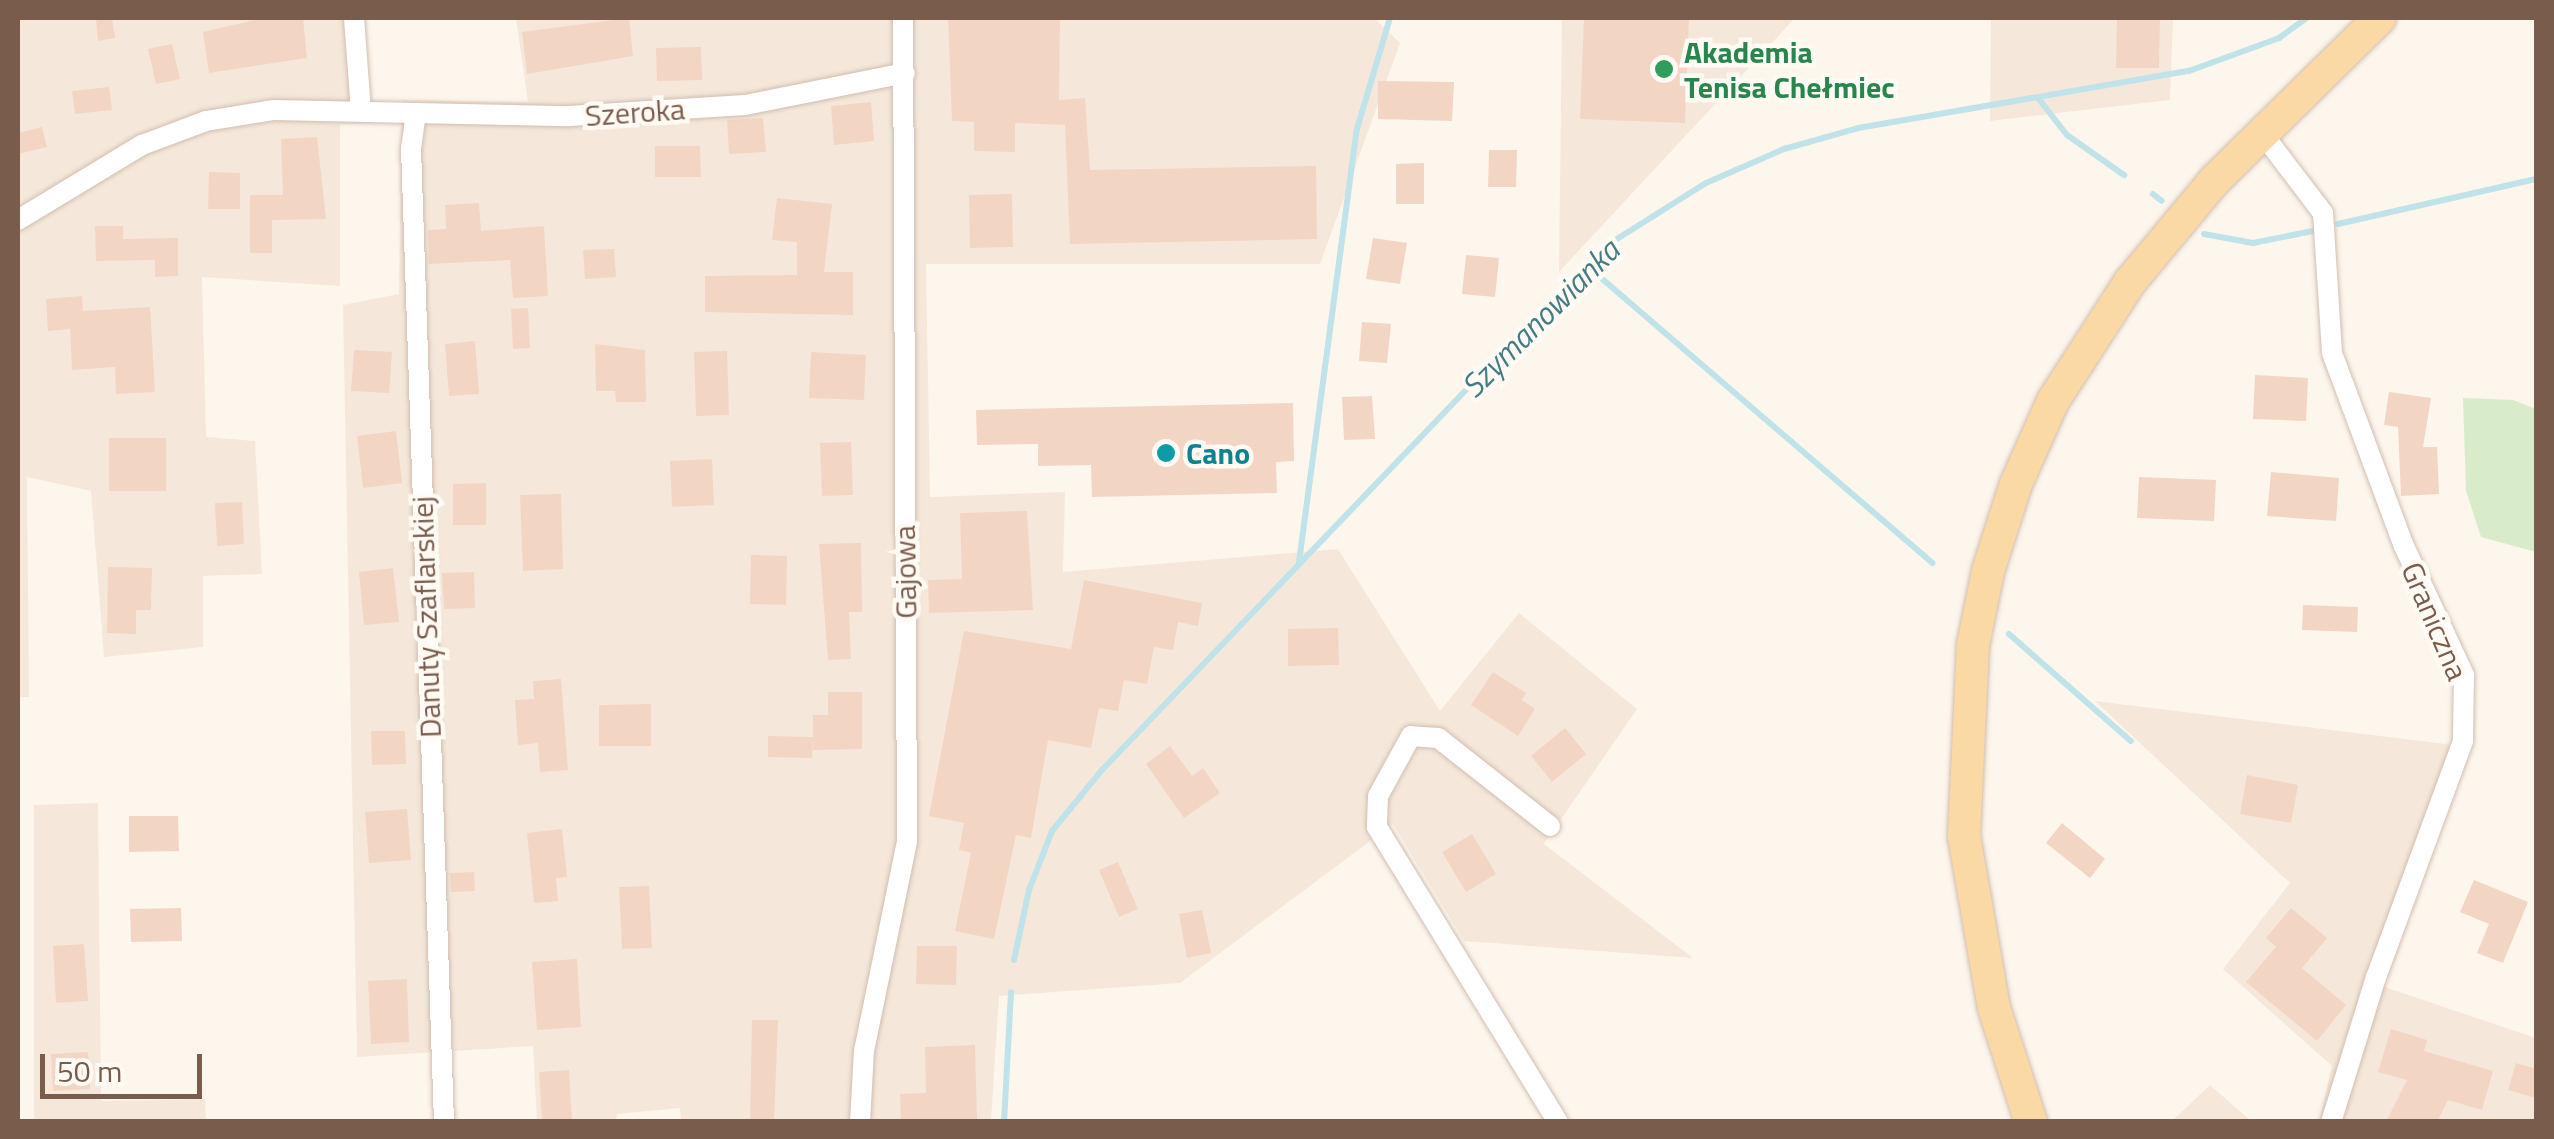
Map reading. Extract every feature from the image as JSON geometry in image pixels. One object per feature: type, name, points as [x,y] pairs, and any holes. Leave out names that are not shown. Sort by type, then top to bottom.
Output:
[{"type":"main road","points":[[2031,1122],[1994,1008],[1964,836],[1973,645],[1988,571],[2016,484],[2092,336],[2171,229],[2380,18]]},
{"type":"street","points":[[354,18],[361,111]]},
{"type":"street","name":"Gajowa","points":[[860,1122],[864,1051],[906,841],[904,18]]},
{"type":"street","name":"Szeroka","points":[[18,220],[142,144],[206,121],[274,110],[569,116],[744,105],[905,73]]},
{"type":"street","name":"Danuty Szaflarskiej","points":[[416,113],[412,186],[444,1122]]},
{"type":"street","name":"Graniczna","points":[[2262,133],[2323,214],[2332,354],[2403,544],[2464,675],[2463,741],[2376,977],[2331,1122]]},
{"type":"street","points":[[1550,826],[1438,738],[1411,736],[1378,796],[1377,827],[1553,1112]]},
{"type":"shaded area","points":[[18,18],[353,18],[369,124],[340,124],[340,286],[202,277],[206,437],[255,441],[262,574],[203,576],[203,647],[104,657],[91,491],[27,477],[29,697],[18,697]]},
{"type":"shaded area","points":[[516,18],[1374,18],[1400,43],[1320,264],[926,264],[930,497],[1065,492],[1063,572],[1338,549],[1440,711],[1519,613],[1637,709],[1544,844],[1693,958],[1464,941],[1393,824],[1180,983],[999,996],[991,1121],[681,1122],[680,1108],[617,1114],[616,1121],[537,1121],[533,1046],[357,1057],[343,305],[399,294],[402,100],[528,102]]},
{"type":"shaded area","points":[[1562,18],[1795,18],[1559,272]]},
{"type":"shaded area","points":[[1991,18],[2173,18],[2170,100],[1990,121]]},
{"type":"shaded area","points":[[2095,701],[2454,745],[2364,980],[2536,1038],[2536,1121],[2319,1121],[2332,1066],[2223,969],[2290,883]]},
{"type":"shaded area","points":[[98,803],[101,1101],[205,1099],[206,1121],[34,1122],[34,805]]},
{"type":"shaded area","points":[[2210,1085],[2251,1121],[2172,1121]]},
{"type":"green space","points":[[2463,398],[2513,400],[2536,409],[2536,552],[2481,537],[2466,491]]},
{"type":"building","points":[[96,18],[112,18],[115,38],[98,41]]},
{"type":"building","points":[[263,18],[303,18],[307,58],[209,73],[203,32]]},
{"type":"building","points":[[629,18],[633,56],[527,74],[522,32]]},
{"type":"building","points":[[948,18],[1060,18],[1059,100],[1085,98],[1090,170],[1316,166],[1317,239],[1070,244],[1065,125],[1015,123],[1015,152],[974,151],[974,122],[952,121]]},
{"type":"building","points":[[1584,18],[1689,18],[1685,123],[1580,119]]},
{"type":"building","points":[[2117,18],[2160,18],[2159,68],[2116,68]]},
{"type":"building","points":[[172,44],[180,79],[156,84],[148,49]]},
{"type":"building","points":[[701,47],[702,80],[657,81],[656,48]]},
{"type":"building","points":[[1378,81],[1454,82],[1452,121],[1378,119]]},
{"type":"building","points":[[109,87],[112,110],[75,114],[72,91]]},
{"type":"building","points":[[871,102],[874,141],[834,145],[831,106]]},
{"type":"building","points":[[763,118],[766,152],[729,154],[727,120]]},
{"type":"building","points":[[42,127],[47,147],[18,154],[18,133]]},
{"type":"building","points":[[317,137],[326,219],[272,220],[272,253],[250,253],[250,195],[283,195],[281,139]]},
{"type":"building","points":[[655,146],[700,146],[701,177],[655,177]]},
{"type":"building","points":[[1489,150],[1517,150],[1516,187],[1488,187]]},
{"type":"building","points":[[1424,163],[1424,204],[1396,204],[1396,164]]},
{"type":"building","points":[[209,172],[240,173],[240,209],[208,209]]},
{"type":"building","points":[[1012,194],[1013,247],[970,248],[969,195]]},
{"type":"building","points":[[777,198],[832,204],[824,272],[853,272],[853,315],[705,312],[705,276],[797,275],[797,242],[772,240]]},
{"type":"building","points":[[479,203],[481,231],[544,226],[548,296],[513,298],[510,260],[429,264],[428,230],[446,229],[445,205]]},
{"type":"building","points":[[95,226],[123,226],[123,239],[178,238],[178,276],[155,277],[155,260],[96,261]]},
{"type":"building","points":[[1373,238],[1407,243],[1400,284],[1366,279]]},
{"type":"building","points":[[614,249],[616,277],[585,279],[583,250]]},
{"type":"building","points":[[1466,255],[1499,258],[1495,297],[1462,294]]},
{"type":"building","points":[[82,296],[83,311],[150,307],[155,392],[116,394],[115,367],[72,370],[70,329],[48,331],[46,299]]},
{"type":"building","points":[[528,308],[530,348],[513,349],[511,309]]},
{"type":"building","points":[[1362,322],[1391,324],[1387,363],[1359,361]]},
{"type":"building","points":[[475,341],[479,394],[449,396],[445,344]]},
{"type":"building","points":[[595,344],[645,350],[646,402],[616,402],[615,391],[596,391]]},
{"type":"building","points":[[354,350],[392,352],[389,393],[351,391]]},
{"type":"building","points":[[727,351],[729,415],[696,416],[694,352]]},
{"type":"building","points":[[811,352],[866,355],[864,400],[809,398]]},
{"type":"building","points":[[2255,375],[2308,378],[2306,421],[2253,419]]},
{"type":"building","points":[[2389,392],[2431,398],[2423,447],[2437,447],[2439,494],[2401,496],[2398,427],[2384,425]]},
{"type":"building","points":[[1372,396],[1375,439],[1344,440],[1342,397]]},
{"type":"building","name":"Cano","points":[[1293,403],[1294,461],[1276,462],[1277,493],[1092,497],[1091,465],[1038,466],[1038,444],[977,445],[976,410]]},
{"type":"building","points":[[396,431],[402,483],[363,488],[357,436]]},
{"type":"building","points":[[109,438],[166,438],[166,491],[109,491]]},
{"type":"building","points":[[851,442],[853,495],[822,496],[820,443]]},
{"type":"building","points":[[712,459],[714,505],[672,507],[670,461]]},
{"type":"building","points":[[2271,472],[2339,478],[2336,521],[2267,516]]},
{"type":"building","points":[[2139,477],[2216,480],[2214,521],[2137,518]]},
{"type":"building","points":[[486,483],[486,525],[453,525],[453,484]]},
{"type":"building","points":[[561,494],[563,569],[523,571],[520,495]]},
{"type":"building","points":[[242,502],[244,544],[217,546],[215,503]]},
{"type":"building","points":[[1027,511],[1033,610],[929,613],[928,580],[962,579],[960,513]]},
{"type":"building","points":[[861,543],[862,612],[849,612],[851,659],[828,660],[819,544]]},
{"type":"building","points":[[751,555],[787,556],[786,605],[750,604]]},
{"type":"building","points":[[108,567],[152,568],[151,610],[136,610],[136,634],[107,633]]},
{"type":"building","points":[[393,568],[399,622],[364,625],[359,572]]},
{"type":"building","points":[[474,572],[475,608],[444,609],[442,573]]},
{"type":"building","points":[[1084,580],[1202,603],[1198,626],[1178,622],[1173,650],[1154,647],[1147,684],[1124,680],[1118,711],[1099,708],[1091,748],[1048,740],[1031,838],[1016,835],[994,939],[955,931],[971,853],[959,850],[964,823],[929,816],[964,631],[1071,649]]},
{"type":"building","points":[[2303,605],[2358,607],[2357,632],[2302,630]]},
{"type":"building","points":[[1338,628],[1339,665],[1288,666],[1288,629]]},
{"type":"building","points":[[1493,672],[1526,693],[1522,700],[1535,709],[1518,736],[1471,705]]},
{"type":"building","points":[[561,679],[568,770],[540,772],[538,743],[518,745],[515,700],[534,699],[533,681]]},
{"type":"building","points":[[828,692],[862,692],[862,749],[813,750],[813,715],[828,715]]},
{"type":"building","points":[[651,704],[651,746],[599,746],[599,705]]},
{"type":"building","points":[[1565,728],[1586,754],[1552,782],[1531,756]]},
{"type":"building","points":[[371,731],[405,731],[406,764],[372,765]]},
{"type":"building","points":[[768,736],[813,737],[812,758],[768,757]]},
{"type":"building","points":[[1170,746],[1192,776],[1203,768],[1220,793],[1184,818],[1146,764]]},
{"type":"building","points":[[2247,775],[2298,785],[2291,823],[2240,814]]},
{"type":"building","points":[[407,809],[411,860],[369,863],[365,812]]},
{"type":"building","points":[[129,816],[178,816],[179,851],[129,852]]},
{"type":"building","points":[[2062,823],[2105,859],[2090,878],[2046,843]]},
{"type":"building","points":[[562,829],[567,877],[556,878],[558,901],[534,903],[527,833]]},
{"type":"building","points":[[1472,834],[1496,874],[1466,892],[1442,852]]},
{"type":"building","points":[[1118,862],[1138,909],[1119,917],[1099,870]]},
{"type":"building","points":[[474,872],[475,891],[451,892],[450,873]]},
{"type":"building","points":[[2474,880],[2528,902],[2503,963],[2477,953],[2489,924],[2460,912]]},
{"type":"building","points":[[649,886],[652,948],[622,949],[619,887]]},
{"type":"building","points":[[181,908],[182,941],[131,942],[130,909]]},
{"type":"building","points":[[2291,908],[2327,938],[2302,968],[2346,1005],[2317,1041],[2246,982],[2276,947],[2266,938]]},
{"type":"building","points":[[1202,910],[1211,953],[1187,958],[1179,914]]},
{"type":"building","points":[[84,944],[88,1001],[56,1003],[53,946]]},
{"type":"building","points":[[917,946],[957,946],[956,985],[916,984]]},
{"type":"building","points":[[577,959],[581,1027],[537,1030],[532,962]]},
{"type":"building","points":[[407,979],[409,1042],[371,1044],[368,981]]},
{"type":"building","points":[[752,1020],[778,1020],[774,1122],[750,1122]]},
{"type":"building","points":[[2391,1029],[2427,1040],[2424,1051],[2493,1071],[2482,1110],[2448,1100],[2437,1122],[2386,1122],[2407,1080],[2378,1072]]},
{"type":"building","points":[[975,1045],[977,1119],[901,1122],[900,1094],[926,1093],[925,1047]]},
{"type":"building","points":[[88,1052],[90,1089],[53,1091],[51,1054]]},
{"type":"building","points":[[2516,1063],[2536,1069],[2536,1098],[2508,1090]]},
{"type":"building","points":[[569,1070],[572,1122],[542,1122],[539,1072]]},
{"type":"waterway","points":[[1299,562],[1356,132],[1390,18]]},
{"type":"waterway","name":"Szymanowianka","points":[[1014,960],[1029,890],[1052,831],[1102,770],[1601,249],[1706,183],[1784,149],[1858,128],[2189,71],[2279,38],[2307,18]]},
{"type":"waterway","points":[[2038,98],[2067,135],[2124,175]]},
{"type":"waterway","points":[[2338,224],[2536,179]]},
{"type":"waterway","points":[[2153,194],[2162,201]]},
{"type":"waterway","points":[[2204,234],[2253,243],[2313,231]]},
{"type":"waterway","points":[[1586,265],[1932,563]]},
{"type":"waterway","points":[[2009,634],[2131,741]]},
{"type":"waterway","name":"Szymanowianka","points":[[1004,1122],[1011,992]]},
{"type":"place","name":"Akademia Tenisa Chełmiec","points":[[1664,69]]},
{"type":"place","name":"Cano","points":[[1166,453]]}]
